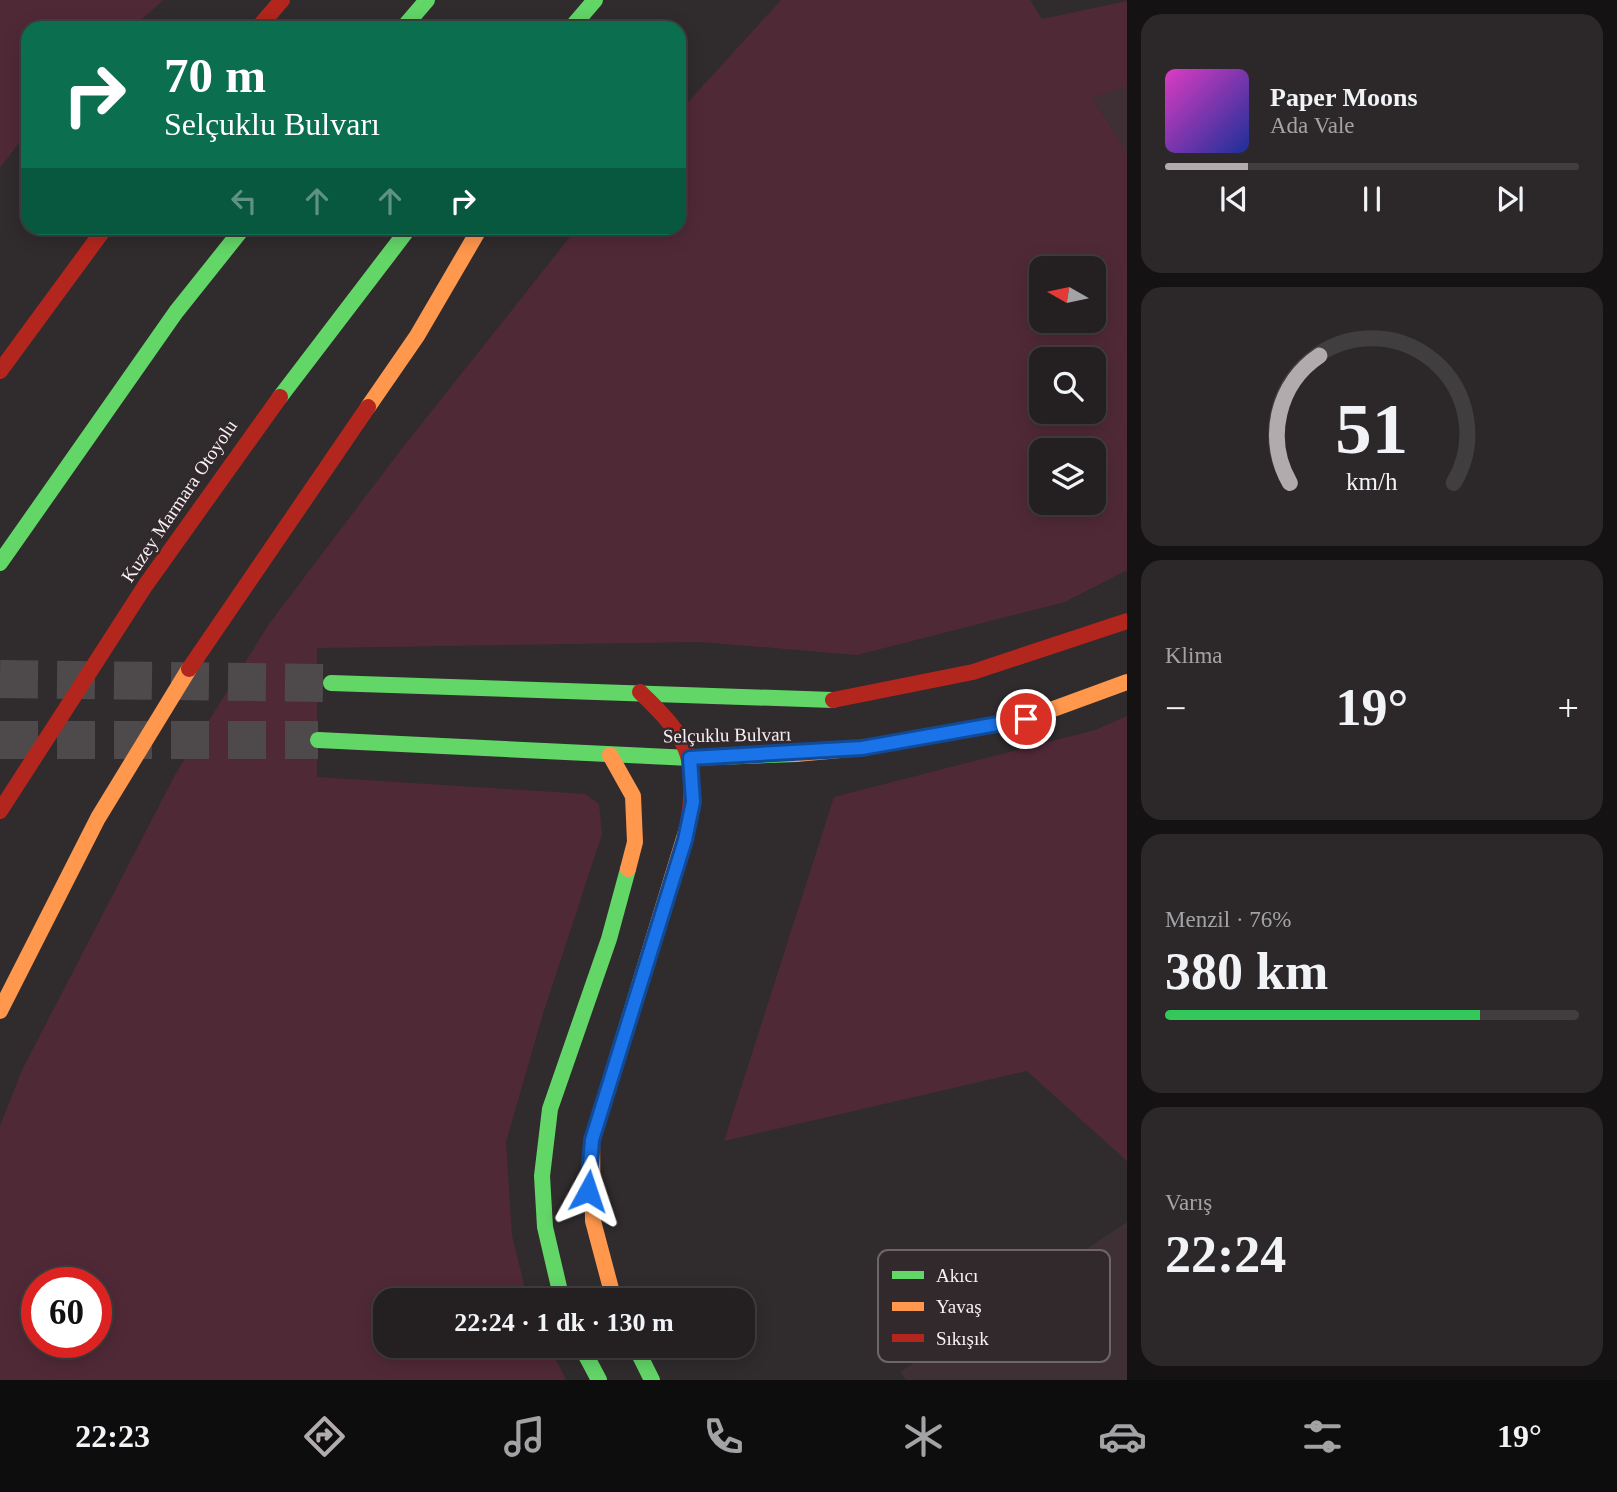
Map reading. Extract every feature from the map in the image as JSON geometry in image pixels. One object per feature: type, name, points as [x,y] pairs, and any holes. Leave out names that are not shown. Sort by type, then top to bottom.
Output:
[{"type":"main road","points":[[264,21],[282,0]]},
{"type":"main road","points":[[409,21],[427,0]]},
{"type":"main road","points":[[578,21],[597,0]]},
{"type":"main road","points":[[589,21],[597,0]]},
{"type":"main road","points":[[0,371],[100,235]]},
{"type":"main road","points":[[0,563],[176,312],[237,235]]},
{"type":"main road","name":"Kuzey Marmara Otoyolu","points":[[0,811],[128,612],[267,411],[404,235]]},
{"type":"main road","points":[[0,1011],[98,818],[148,733],[206,642],[417,336],[476,235]]},
{"type":"main road","name":"Selçuklu Bulvarı","points":[[331,683],[831,700],[973,672],[1127,621]]},
{"type":"main road","name":"Selçuklu Bulvarı","points":[[318,740],[690,758],[862,748],[1026,719],[1127,682]]},
{"type":"main road","points":[[610,1288],[597,1254],[588,1191],[592,1140],[685,840],[693,802],[690,758],[678,730],[640,692]]},
{"type":"main road","points":[[559,1288],[545,1227],[542,1176],[550,1109],[609,939],[635,842],[633,796],[610,755]]},
{"type":"main road","points":[[587,1358],[599,1380]]},
{"type":"main road","points":[[641,1358],[652,1380]]},
{"type":"shaded area","points":[[0,0],[163,0],[140,21],[21,21],[21,140],[0,168]]},
{"type":"shaded area","points":[[781,0],[1030,0],[1042,19],[1127,1],[1127,86],[1092,98],[1127,152],[1127,570],[1065,602],[857,655],[701,642],[317,648],[317,777],[585,794],[599,804],[602,834],[542,1017],[506,1142],[512,1236],[525,1288],[373,1288],[373,1358],[555,1358],[566,1380],[0,1380],[0,1126],[22,1070],[175,775],[269,624],[400,451],[571,235],[686,235],[686,104]]},
{"type":"shaded area","points":[[1127,1],[1127,152],[1092,98]]},
{"type":"shaded area","points":[[1127,716],[1127,1161],[1027,1071],[724,1141],[834,797],[1095,730]]},
{"type":"shaded area","points":[[1127,1222],[1127,1380],[906,1380],[900,1372],[915,1362],[1110,1362],[1110,1250],[1085,1250]]},
{"type":"tunnel","points":[[0,679],[331,683]]},
{"type":"tunnel","points":[[0,740],[318,740]]},
{"type":"traffic: fast","points":[[409,21],[427,0]]},
{"type":"traffic: fast","points":[[577,21],[595,0]]},
{"type":"traffic: fast","points":[[0,563],[176,312],[237,235]]},
{"type":"traffic: fast","points":[[280,397],[404,235]]},
{"type":"traffic: fast","points":[[331,683],[833,700]]},
{"type":"traffic: fast","points":[[318,740],[690,758],[796,754]]},
{"type":"traffic: fast","points":[[559,1288],[545,1227],[542,1176],[550,1109],[609,939],[628,869]]},
{"type":"traffic: fast","points":[[587,1358],[599,1380]]},
{"type":"traffic: fast","points":[[641,1358],[652,1380]]},
{"type":"traffic: slow","points":[[368,407],[417,336],[476,235]]},
{"type":"traffic: slow","points":[[0,1011],[98,818],[189,669]]},
{"type":"traffic: slow","points":[[796,754],[862,748],[1026,719],[1127,682]]},
{"type":"traffic: slow","points":[[610,755],[633,796],[635,842],[628,869]]},
{"type":"traffic: slow","points":[[611,1288],[593,1221],[592,1140],[688,825]]},
{"type":"traffic: jam","points":[[264,21],[282,0]]},
{"type":"traffic: jam","points":[[0,371],[100,235]]},
{"type":"traffic: jam","points":[[0,811],[145,586],[280,397]]},
{"type":"traffic: jam","points":[[189,669],[368,407]]},
{"type":"traffic: jam","points":[[833,700],[973,672],[1127,621]]},
{"type":"traffic: jam","points":[[640,692],[670,723],[686,750],[692,782],[688,825]]},
{"type":"route","points":[[588,1191],[592,1140],[685,840],[693,802],[690,758],[801,754],[862,748],[1026,719]]}]
